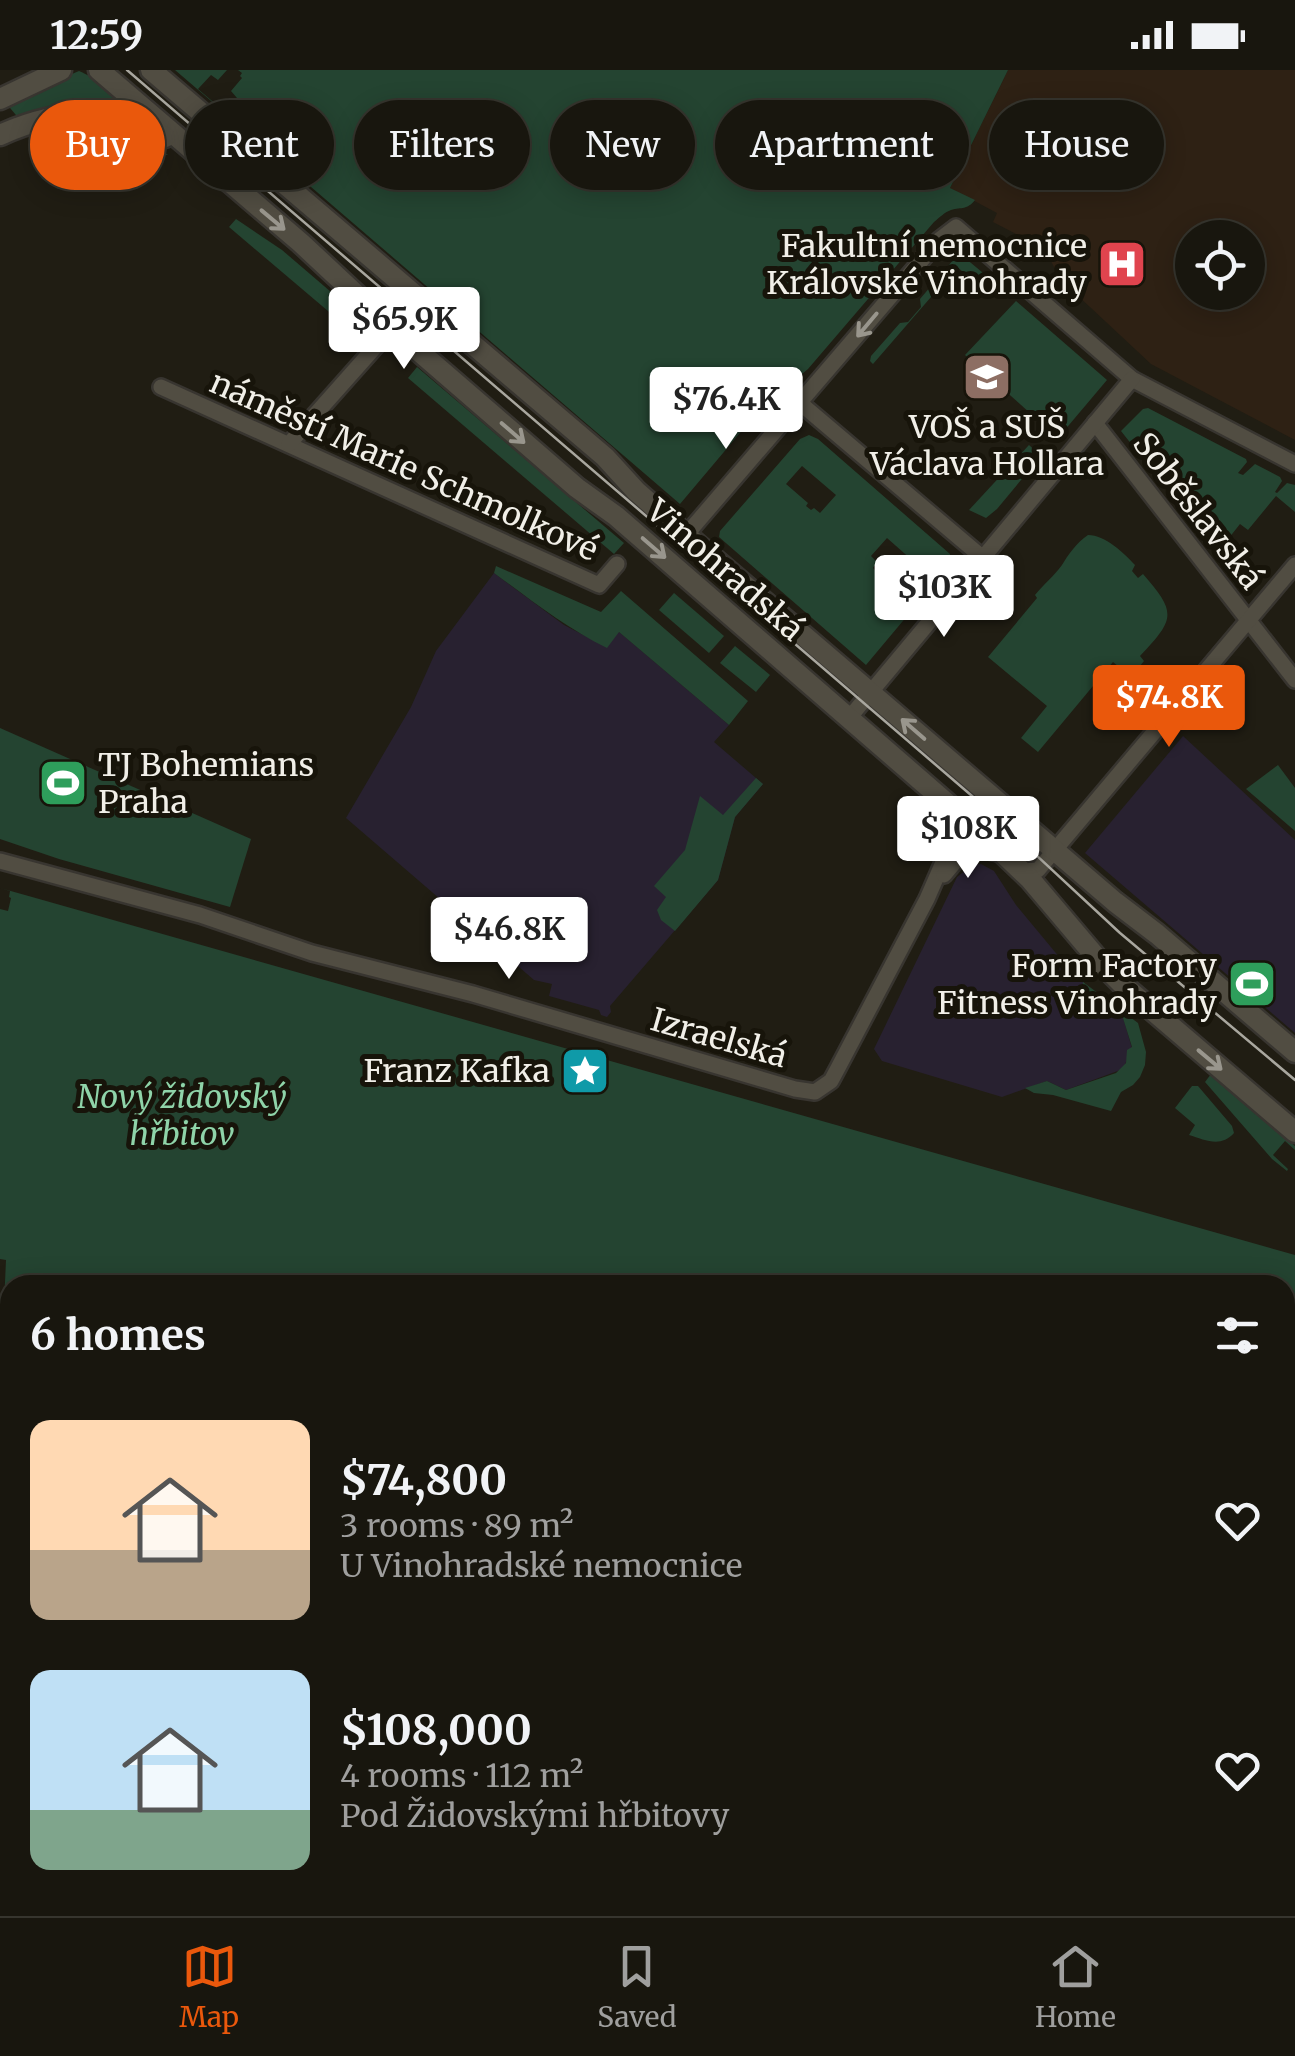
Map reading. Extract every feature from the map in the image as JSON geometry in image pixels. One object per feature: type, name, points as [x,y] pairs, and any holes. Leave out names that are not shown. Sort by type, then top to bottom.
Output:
[{"type":"main road","points":[[3,97],[18,70]]},
{"type":"main road","points":[[3,97],[61,70]]},
{"type":"main road","name":"Vinohradská","points":[[98,70],[185,145]]},
{"type":"main road","name":"Vinohradská","points":[[151,70],[593,447],[636,491],[1054,850],[1295,1052]]},
{"type":"main road","points":[[0,136],[58,115],[83,113],[132,122],[185,148]]},
{"type":"main road","name":"Vinohradská","points":[[238,190],[577,488],[616,516],[966,818],[1022,871],[1124,986],[1292,1128]]},
{"type":"street","points":[[686,534],[939,240],[956,227],[1132,379],[1295,464]]},
{"type":"street","points":[[289,444],[392,328]]},
{"type":"street","points":[[850,717],[1132,379]]},
{"type":"street","name":"náměstí Marie Schmolkové","points":[[161,387],[598,585],[617,564]]},
{"type":"street","points":[[800,402],[983,558]]},
{"type":"street","name":"Soběslavská","points":[[1096,423],[1295,680]]},
{"type":"street","points":[[1022,871],[1038,870],[1295,565]]},
{"type":"street","points":[[928,898],[954,837],[987,792]]},
{"type":"street","points":[[928,898],[966,849],[1005,854]]},
{"type":"street","name":"Izraelská","points":[[0,861],[200,915],[312,953],[473,994],[806,1092],[821,1090],[831,1081],[928,898]]},
{"type":"shaded area","name":"Fakultní nemocnice Královské Vinohrady","points":[[1008,70],[1295,70],[1295,440],[1151,364],[1060,279],[1045,249],[993,222],[997,213],[954,190],[969,190],[969,149],[989,109],[989,190],[1164,190],[1164,100],[993,100]]},
{"type":"shaded area","points":[[494,573],[564,625],[607,647],[618,631],[729,725],[714,742],[763,784],[735,817],[718,880],[610,1006],[607,1017],[599,1010],[549,996],[552,984],[534,980],[346,818],[411,707],[436,651]]},
{"type":"shaded area","points":[[1183,736],[1295,840],[1295,1033],[1085,853]]},
{"type":"shaded area","points":[[981,864],[994,871],[1016,905],[1081,978],[1094,1001],[1122,1014],[1132,1048],[1123,1069],[1066,1090],[1047,1081],[1002,1097],[882,1061],[874,1049],[957,877],[972,865]]},
{"type":"green space","points":[[175,70],[227,70],[218,80],[211,75],[198,89],[210,100]]},
{"type":"green space","points":[[238,70],[1008,70],[993,100],[989,100],[989,109],[969,149],[969,100],[715,100],[715,190],[954,190],[975,200],[934,222],[808,369],[788,376],[680,504],[315,190],[334,190],[334,100],[235,100],[231,91],[242,78]]},
{"type":"green space","points":[[79,71],[116,100],[30,100],[30,120],[21,121],[5,102]]},
{"type":"green space","points":[[236,219],[282,250],[359,316],[348,328],[229,227]]},
{"type":"green space","points":[[959,256],[1000,287],[993,296],[957,267],[873,364],[871,356],[900,323],[908,322],[921,307],[920,299]]},
{"type":"green space","points":[[1016,301],[1107,380],[1058,438],[965,355]]},
{"type":"green space","points":[[417,367],[624,543],[614,554],[408,378]]},
{"type":"green space","points":[[1148,408],[1246,459],[1238,473],[1243,475],[1255,464],[1280,477],[1282,481],[1275,492],[1287,483],[1295,485],[1295,512],[1276,496],[1248,530],[1240,524],[1221,548],[1255,578],[1245,588],[1121,431]]},
{"type":"green space","points":[[809,435],[818,439],[950,554],[949,566],[866,665],[719,537],[720,531],[800,439]],"holes":[[[802,466],[836,495],[820,513],[806,506],[808,503],[786,484]],[[887,538],[921,568],[906,586],[883,567],[878,573],[873,568],[877,562],[871,556]]]},
{"type":"green space","points":[[1029,445],[1041,456],[997,509],[986,518],[969,510]]},
{"type":"green space","points":[[1088,535],[1107,541],[1131,560],[1135,565],[1132,571],[1138,578],[1143,574],[1162,598],[1167,616],[1160,633],[1140,656],[1144,661],[1131,677],[1113,662],[1038,752],[1021,738],[1047,706],[988,657]]},
{"type":"green space","points":[[496,566],[601,612],[621,591],[748,701],[729,725],[619,632],[607,648],[592,640],[494,573]]},
{"type":"green space","points":[[674,593],[724,636],[709,653],[659,610]]},
{"type":"green space","points":[[735,646],[770,675],[756,692],[720,663]]},
{"type":"green space","name":"TJ Bohemians Praha","points":[[0,728],[251,839],[230,907],[0,839]]},
{"type":"green space","points":[[1278,765],[1295,788],[1295,831],[1246,789]]},
{"type":"green space","points":[[756,778],[763,784],[735,817],[718,880],[675,931],[661,920],[657,910],[666,897],[654,886],[685,850],[700,796],[723,815]]},
{"type":"green space","name":"Nový židovský hřbitov","points":[[0,888],[1295,1255],[1295,1275],[5,1275],[6,1260],[0,1259],[0,909],[8,911],[10,891]]},
{"type":"green space","points":[[1083,982],[1138,1023],[1146,1052],[1140,1077],[1121,1092],[1111,1111],[1025,1088],[1047,1081],[1066,1090],[1116,1073],[1126,1063],[1127,1050],[1132,1047],[1122,1015],[1115,1016],[1113,1011],[1093,1001],[1091,994],[1082,990]]},
{"type":"green space","points":[[1211,1074],[1295,1146],[1295,1150],[1285,1141],[1273,1155],[1287,1171],[1205,1082]]},
{"type":"green space","points":[[1192,1086],[1198,1086],[1232,1126],[1234,1133],[1229,1138],[1213,1142],[1189,1135],[1195,1125],[1175,1108]]},
{"type":"tram line","points":[[127,70],[979,802],[1120,933],[1295,1080]]},
{"type":"place","name":"Fakultní nemocnice Královské Vinohrady","points":[[1122,264]]},
{"type":"place","name":"VOŠ a SUŠ Václava Hollara","points":[[987,377]]},
{"type":"place","name":"TJ Bohemians Praha","points":[[63,783]]},
{"type":"place","name":"Form Factory Fitness Vinohrady","points":[[1252,984]]},
{"type":"place","name":"Franz Kafka","points":[[585,1071]]}]
